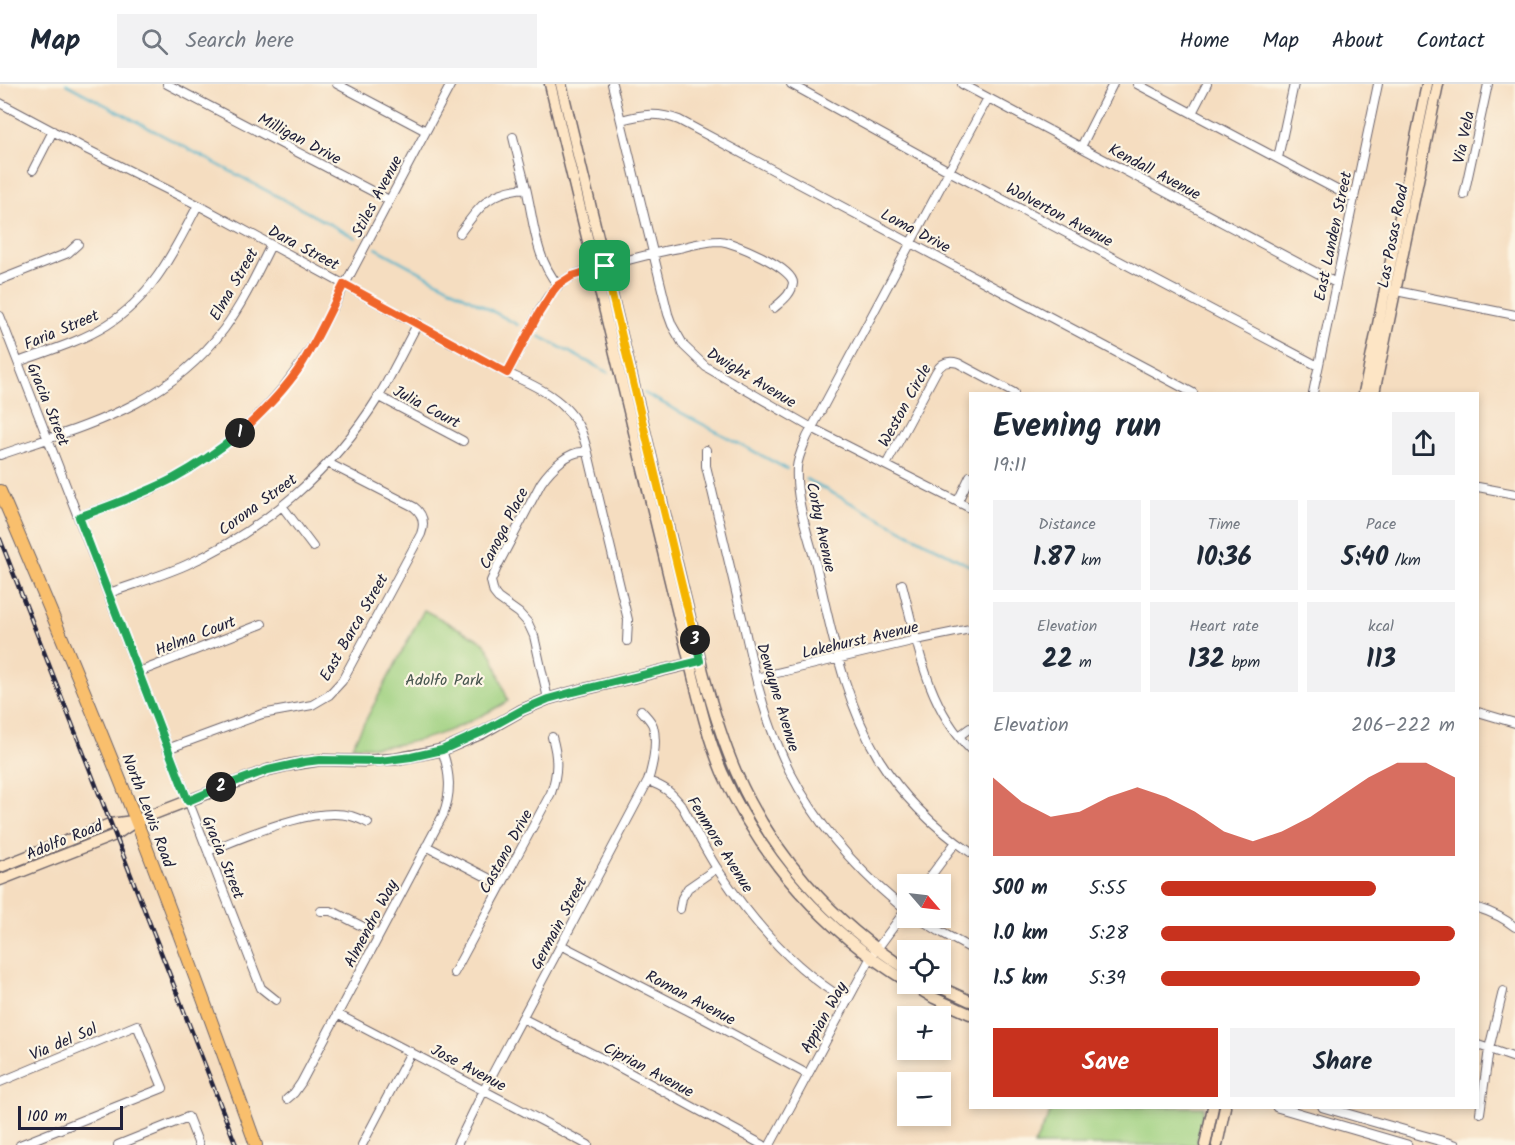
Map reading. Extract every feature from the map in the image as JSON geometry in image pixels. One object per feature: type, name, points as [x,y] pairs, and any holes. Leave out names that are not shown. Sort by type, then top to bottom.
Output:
[{"type":"main road","points":[[550,84],[600,267]]},
{"type":"main road","points":[[561,84],[600,267],[695,662],[730,757],[737,775],[781,852],[816,894],[874,953],[897,973]]},
{"type":"main road","name":"Las Posas Road","points":[[1374,392],[1427,84]]},
{"type":"main road","name":"Las Posas Road","points":[[1364,392],[1391,290],[1438,84]]},
{"type":"main road","name":"North Lewis Road","points":[[0,491],[86,694],[136,821],[193,969],[256,1145]]},
{"type":"main road","name":"Adolfo Road","points":[[0,880],[115,835],[136,821],[249,776],[289,765],[320,760],[380,761],[442,750],[548,699],[695,662]]},
{"type":"main road","name":"Adolfo Road","points":[[0,867],[110,824],[136,821]]},
{"type":"main road","points":[[874,953],[897,964]]},
{"type":"main road","points":[[951,992],[969,1001]]},
{"type":"main road","points":[[927,994],[969,1014]]},
{"type":"main road","points":[[1205,1145],[1213,1109]]},
{"type":"main road","points":[[1217,1145],[1225,1109]]},
{"type":"street","name":"Milligan Drive","points":[[166,84],[388,200]]},
{"type":"street","points":[[337,84],[426,131]]},
{"type":"street","name":"Stiles Avenue","points":[[79,517],[173,478],[219,450],[240,434],[272,403],[301,365],[314,343],[451,84]]},
{"type":"street","name":"Dwight Avenue","points":[[612,84],[672,326],[691,354],[706,367],[813,428],[969,507]]},
{"type":"street","name":"Wolverton Avenue","points":[[791,84],[949,171],[1318,366]]},
{"type":"street","name":"Kendall Avenue","points":[[962,84],[1336,283]]},
{"type":"street","points":[[1081,147],[1113,84]]},
{"type":"street","points":[[1137,84],[1354,199]]},
{"type":"street","points":[[1192,113],[1207,84]]},
{"type":"street","points":[[1278,158],[1294,84]]},
{"type":"street","name":"East Landen Street","points":[[1313,392],[1378,84]]},
{"type":"street","name":"Via Vela","points":[[1464,195],[1488,84]]},
{"type":"street","name":"Corby Avenue","points":[[969,851],[927,817],[889,774],[858,719],[838,659],[799,496],[797,466],[813,428],[988,98]]},
{"type":"street","name":"Dara Street","points":[[0,103],[198,205],[559,401],[576,421],[588,453],[628,620],[627,642]]},
{"type":"street","name":"Loma Drive","points":[[621,120],[658,114],[679,120],[1190,392]]},
{"type":"street","points":[[33,170],[53,131]]},
{"type":"street","points":[[513,137],[540,252],[551,277],[558,285]]},
{"type":"street","points":[[460,233],[476,211],[492,197],[511,189],[526,188]]},
{"type":"street","name":"Faria Street","points":[[18,362],[92,333],[125,312],[138,300],[167,263],[198,205]]},
{"type":"street","points":[[507,373],[539,313],[558,285],[572,276],[654,253],[714,241],[739,246],[780,267],[792,278],[792,285],[786,298],[774,308]]},
{"type":"street","points":[[0,280],[68,253],[78,243]]},
{"type":"street","name":"Elma Street","points":[[0,455],[106,418],[164,387],[192,364],[232,317],[271,245]]},
{"type":"street","points":[[1391,290],[1515,315]]},
{"type":"street","name":"Gracia Street","points":[[0,316],[261,988],[276,1000]]},
{"type":"street","name":"Corona Street","points":[[109,593],[203,556],[237,537],[282,506],[304,487],[352,434],[378,396],[418,323]]},
{"type":"street","name":"Weston Circle","points":[[886,465],[936,372],[943,364],[958,363],[1012,392]]},
{"type":"street","name":"Julia Court","points":[[378,396],[463,441]]},
{"type":"street","name":"Dewayne Avenue","points":[[706,450],[706,466],[756,678],[777,743],[790,772],[804,795],[844,851],[897,901]]},
{"type":"street","name":"Canoga Place","points":[[548,699],[531,629],[519,613],[494,593],[492,577],[548,474],[574,454],[588,453]]},
{"type":"street","name":"East Barca Street","points":[[167,749],[262,714],[312,705],[334,691],[342,681],[421,534],[423,521],[414,507],[328,463]]},
{"type":"street","points":[[958,501],[969,478]]},
{"type":"street","points":[[1479,487],[1515,494]]},
{"type":"street","points":[[282,506],[313,547]]},
{"type":"street","points":[[902,584],[931,689],[942,710],[969,748]]},
{"type":"street","name":"Helma Court","points":[[139,672],[262,624]]},
{"type":"street","name":"Lakehurst Avenue","points":[[756,678],[969,629]]},
{"type":"street","name":"Germain Street","points":[[457,1145],[648,781],[655,746],[653,727],[641,710]]},
{"type":"street","points":[[1479,712],[1515,723]]},
{"type":"street","points":[[959,736],[969,729]]},
{"type":"street","name":"Castano Drive","points":[[454,973],[548,801],[554,785],[557,761],[552,737]]},
{"type":"street","name":"Almendro Way","points":[[286,1099],[301,1083],[443,815],[449,795],[449,774],[442,750]]},
{"type":"street","name":"Fenmore Avenue","points":[[648,781],[668,789],[676,798],[717,868],[762,927],[817,981],[847,1001]]},
{"type":"street","points":[[208,851],[275,826],[310,817],[351,816],[368,823]]},
{"type":"street","points":[[932,874],[956,842]]},
{"type":"street","points":[[426,846],[502,885]]},
{"type":"street","points":[[680,909],[682,898],[688,888],[717,868]]},
{"type":"street","points":[[1479,908],[1505,919],[1515,927]]},
{"type":"street","points":[[321,911],[336,913],[379,935]]},
{"type":"street","name":"Appian Way","points":[[770,1145],[874,953],[897,923]]},
{"type":"street","points":[[934,928],[969,947]]},
{"type":"street","name":"Roman Avenue","points":[[561,945],[807,1074]]},
{"type":"street","points":[[1480,1113],[1489,1049],[1503,991]]},
{"type":"street","name":"Jose Avenue","points":[[337,1014],[588,1145]]},
{"type":"street","name":"Ciprian Avenue","points":[[522,1018],[617,1066],[763,1145]]},
{"type":"street","name":"Via del Sol","points":[[0,1082],[137,1025],[163,1088],[20,1145]]},
{"type":"street","points":[[1479,1045],[1515,1058]]},
{"type":"street","points":[[362,1145],[411,1052]]},
{"type":"street","points":[[1284,1109],[1407,1145]]},
{"type":"street","points":[[1330,1109],[1455,1145]]},
{"type":"street","points":[[118,1145],[188,1117],[199,1145]]},
{"type":"green space","name":"Adolfo Park","points":[[424,610],[484,642],[493,657],[508,701],[449,731],[418,741],[385,746],[352,746]]},
{"type":"green space","points":[[1052,1109],[1204,1109],[1197,1145],[1034,1145]]},
{"type":"waterway","points":[[66,84],[356,238]]},
{"type":"waterway","points":[[376,248],[518,325]]},
{"type":"waterway","points":[[539,336],[609,373]]},
{"type":"waterway","points":[[644,393],[787,469]]},
{"type":"waterway","points":[[806,479],[969,565]]},
{"type":"railway","points":[[0,539],[236,1145]]},
{"type":"route","points":[[605,266],[700,661],[548,699],[442,750],[380,761],[320,760],[289,765],[249,776],[188,801],[79,517],[173,478],[198,464],[240,434],[272,403],[290,381],[314,343],[344,284],[507,373],[539,313],[558,285],[572,276],[605,266]]}]
